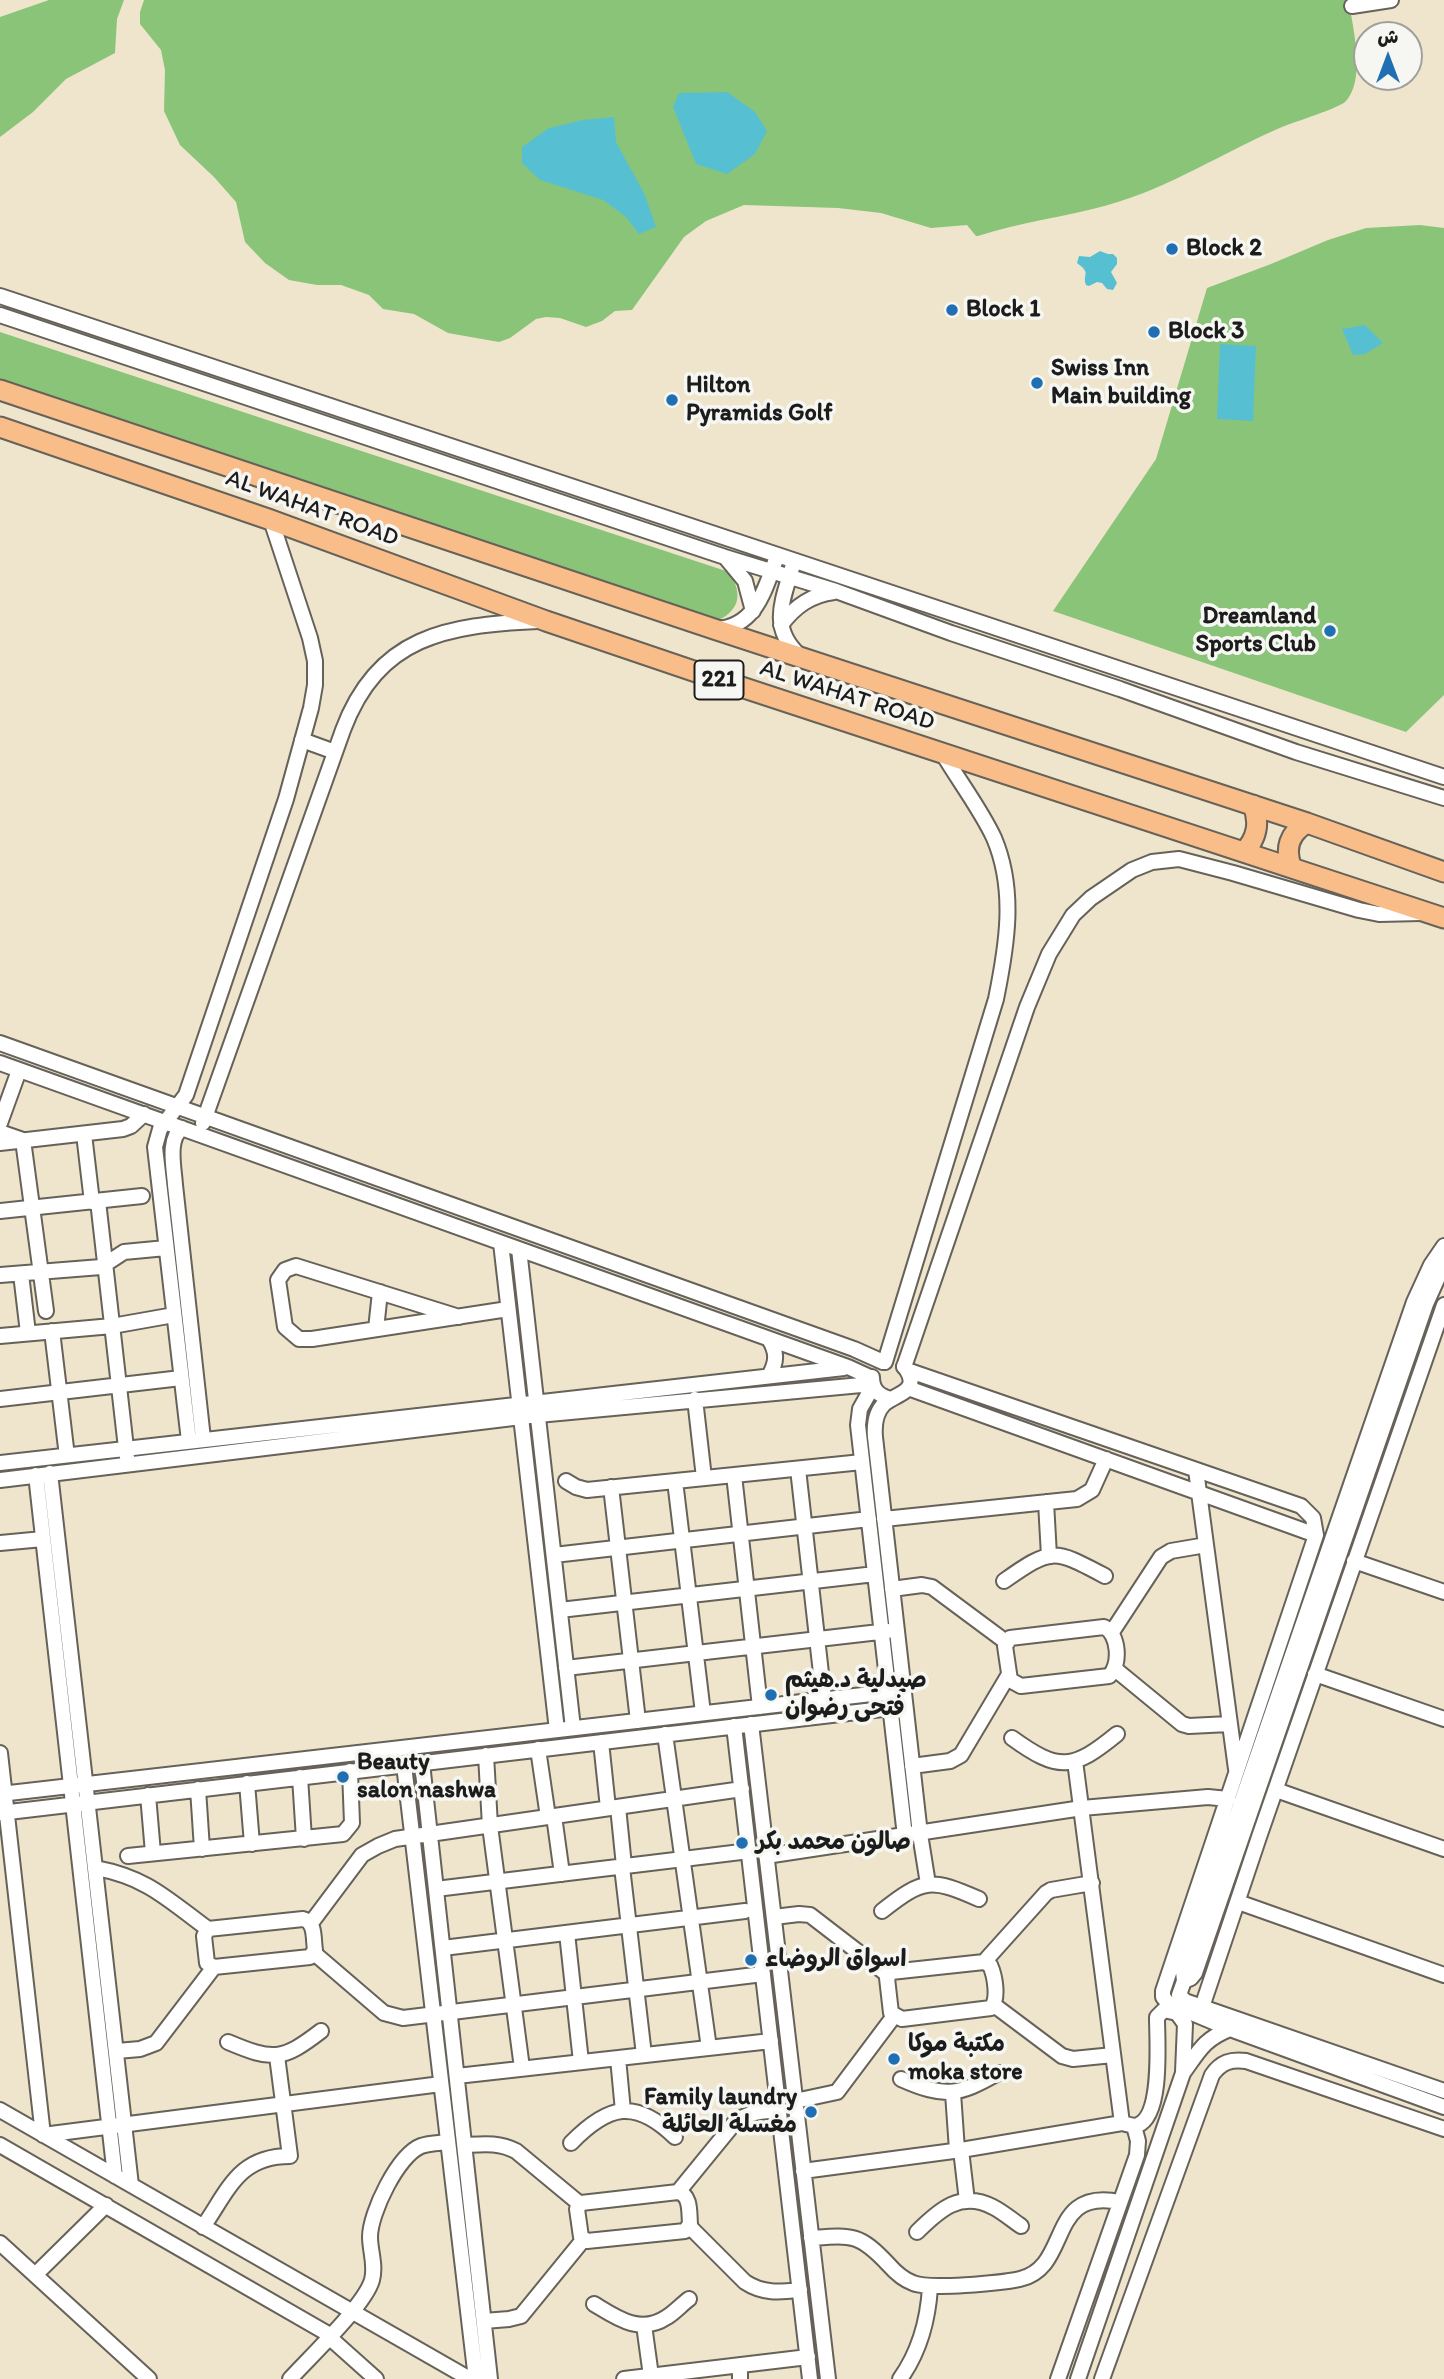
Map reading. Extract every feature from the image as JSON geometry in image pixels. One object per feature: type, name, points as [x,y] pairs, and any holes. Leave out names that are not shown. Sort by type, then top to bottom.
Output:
[{"type":"highway","name":"AL WAHAT ROAD","points":[[0,390],[714,629],[1307,823],[1444,872]]},
{"type":"highway","name":"AL WAHAT ROAD","points":[[0,427],[271,520],[546,621],[1436,915]]},
{"type":"highway","points":[[1244,852],[1250,846],[1257,830],[1253,805]]},
{"type":"highway","points":[[1292,868],[1287,851],[1289,842],[1299,827],[1307,823]]},
{"type":"street","points":[[1352,6],[1391,0]]},
{"type":"street","points":[[0,296],[1444,778]]},
{"type":"street","points":[[0,315],[836,591],[1279,747],[1444,798]]},
{"type":"street","points":[[356,432],[362,417]]},
{"type":"street","points":[[196,1440],[181,1378],[155,1141],[160,1129],[186,1095],[286,799],[315,685],[315,662],[310,638],[271,520]]},
{"type":"street","points":[[714,629],[740,623],[754,611],[763,595],[777,554]]},
{"type":"street","points":[[725,556],[745,581],[754,611]]},
{"type":"street","points":[[794,560],[780,608],[781,625],[791,648],[800,656]]},
{"type":"street","points":[[781,625],[799,605],[810,598],[836,591]]},
{"type":"street","points":[[924,623],[929,606]]},
{"type":"street","points":[[951,633],[956,614]]},
{"type":"street","points":[[196,1440],[173,1146],[177,1132],[200,1127],[206,1117],[348,717],[379,670],[412,644],[464,628],[505,622],[546,621]]},
{"type":"street","points":[[1279,747],[1286,724]]},
{"type":"street","points":[[1296,752],[1303,730]]},
{"type":"street","points":[[302,740],[335,752]]},
{"type":"street","points":[[928,1884],[913,1835],[891,1708],[858,1425],[860,1409],[875,1369],[884,1362],[996,999],[1004,959],[1009,915],[1003,864],[993,836],[943,754]]},
{"type":"street","points":[[913,1835],[912,1766],[874,1426],[883,1405],[904,1394],[908,1388],[910,1382],[906,1368],[1027,1007],[1059,935],[1073,915],[1091,898],[1132,870],[1152,862],[1179,859],[1359,910],[1379,914],[1436,915]]},
{"type":"street","points":[[1,1047],[179,1107],[884,1362],[895,1362],[1301,1506],[1313,1518],[1316,1535],[1163,1994],[1168,2003],[1230,2029],[1444,2107]]},
{"type":"street","points":[[0,1063],[848,1367],[872,1382],[877,1393],[891,1399]]},
{"type":"street","points":[[0,1123],[17,1076]]},
{"type":"street","points":[[191,1078],[202,1087],[217,1087]]},
{"type":"street","points":[[0,1143],[123,1129],[131,1126],[144,1114]]},
{"type":"street","points":[[0,1132],[23,1140]]},
{"type":"street","points":[[84,1134],[105,1263],[128,1464]]},
{"type":"street","points":[[23,1140],[46,1311]]},
{"type":"street","points":[[378,1199],[385,1181]]},
{"type":"street","points":[[159,1195],[176,1193]]},
{"type":"street","points":[[0,1211],[142,1196]]},
{"type":"street","points":[[501,1243],[557,1730]]},
{"type":"street","points":[[1184,1981],[1195,1973],[1243,1832],[1414,1303],[1431,1265],[1444,1246]]},
{"type":"street","points":[[0,1275],[101,1266],[124,1252],[166,1248]]},
{"type":"street","points":[[519,1249],[573,1728]]},
{"type":"street","points":[[1444,1264],[1426,1304],[1353,1517],[1183,1971],[1184,1981],[1180,1992],[1180,1997],[1202,2007],[1444,2091]]},
{"type":"street","points":[[459,1317],[296,1266],[285,1270],[278,1280],[285,1327],[293,1336],[305,1339],[459,1317],[509,1309]]},
{"type":"street","points":[[21,1274],[28,1333]]},
{"type":"street","points":[[657,1299],[664,1281]]},
{"type":"street","points":[[376,1329],[380,1292]]},
{"type":"street","points":[[1202,2007],[1444,1305]]},
{"type":"street","points":[[0,1336],[112,1326],[174,1315]]},
{"type":"street","points":[[52,1331],[66,1448]]},
{"type":"street","points":[[769,1339],[776,1356],[770,1374]]},
{"type":"street","points":[[848,1367],[854,1349]]},
{"type":"street","points":[[0,1480],[128,1464],[345,1430],[537,1408],[651,1388],[848,1367]]},
{"type":"street","points":[[0,1399],[181,1378]]},
{"type":"street","points":[[537,1408],[654,1403],[872,1382]]},
{"type":"street","points":[[840,1387],[852,1391],[860,1409]]},
{"type":"street","points":[[651,1388],[654,1403]]},
{"type":"street","points":[[908,1388],[1316,1535]]},
{"type":"street","points":[[695,1399],[704,1478]]},
{"type":"street","points":[[858,1425],[874,1426]]},
{"type":"street","points":[[0,1463],[196,1440],[345,1430]]},
{"type":"street","points":[[884,1519],[1085,1496],[1096,1485],[1106,1459]]},
{"type":"street","points":[[566,1481],[587,1490],[862,1462]]},
{"type":"street","points":[[798,1469],[824,1700]]},
{"type":"street","points":[[1196,1470],[1236,1773]]},
{"type":"street","points":[[43,1474],[43,1539],[79,1785]]},
{"type":"street","points":[[43,1474],[118,2125],[131,2185]]},
{"type":"street","points":[[734,1475],[760,1707]]},
{"type":"street","points":[[675,1481],[703,1713]]},
{"type":"street","points":[[611,1487],[638,1721]]},
{"type":"street","points":[[1046,1502],[1049,1556]]},
{"type":"street","points":[[1353,1517],[1368,1522]]},
{"type":"street","points":[[538,1568],[554,1560],[618,1547],[869,1519]]},
{"type":"street","points":[[0,1543],[43,1539]]},
{"type":"street","points":[[1006,1642],[1008,1676],[1013,1683],[1021,1686],[1110,1676],[1115,1669],[1112,1632],[1161,1557],[1171,1551],[1206,1545]]},
{"type":"street","points":[[1004,1581],[1033,1561],[1049,1556],[1077,1560],[1105,1576]]},
{"type":"street","points":[[1354,1561],[1444,1592]]},
{"type":"street","points":[[560,1610],[875,1574]]},
{"type":"street","points":[[892,1589],[922,1585],[932,1587],[1006,1642]]},
{"type":"street","points":[[1006,1642],[1010,1638],[1104,1627],[1112,1632]]},
{"type":"street","points":[[566,1668],[897,1630]]},
{"type":"street","points":[[1115,1669],[1182,1724],[1229,1724]]},
{"type":"street","points":[[1315,1674],[1444,1720]]},
{"type":"street","points":[[912,1766],[950,1760],[961,1755],[1008,1676]]},
{"type":"street","points":[[2,1794],[889,1692]]},
{"type":"street","points":[[3,1812],[891,1708]]},
{"type":"street","points":[[751,1724],[828,2379]]},
{"type":"street","points":[[734,1726],[810,2379]]},
{"type":"street","points":[[665,1734],[709,2048]]},
{"type":"street","points":[[1012,1738],[1040,1757],[1057,1762],[1075,1761],[1090,1755],[1117,1734]]},
{"type":"street","points":[[465,1741],[469,1758]]},
{"type":"street","points":[[601,1742],[623,1866],[644,2055]]},
{"type":"street","points":[[538,1749],[562,1874]]},
{"type":"street","points":[[0,1753],[7,1886],[43,2135]]},
{"type":"street","points":[[486,1755],[490,1826],[522,2068]]},
{"type":"street","points":[[1058,2379],[1138,2155],[1138,2141],[1128,2125],[1113,2055],[1075,1761]]},
{"type":"street","points":[[271,1763],[274,1780]]},
{"type":"street","points":[[422,1763],[464,2145],[476,2379]]},
{"type":"street","points":[[404,1765],[448,2142],[473,2294],[484,2321],[491,2379]]},
{"type":"street","points":[[128,1856],[339,1836],[351,1828],[352,1823],[350,1772]]},
{"type":"street","points":[[300,1777],[304,1839]]},
{"type":"street","points":[[247,1783],[252,1844]]},
{"type":"street","points":[[198,1789],[202,1849]]},
{"type":"street","points":[[742,1789],[395,1839],[362,1855],[311,1923],[314,1953],[384,2013],[403,2018],[763,1974]]},
{"type":"street","points":[[1276,1790],[1444,1849]]},
{"type":"street","points":[[148,1795],[153,1853]]},
{"type":"street","points":[[766,1856],[1082,1808],[1208,1797],[1228,1800]]},
{"type":"street","points":[[81,1803],[96,1868],[101,1979],[117,2051],[118,2125],[115,2176]]},
{"type":"street","points":[[1243,1832],[1259,1837]]},
{"type":"street","points":[[436,1889],[741,1852]]},
{"type":"street","points":[[96,1868],[115,1872],[151,1886],[208,1929],[303,1919],[311,1923]]},
{"type":"street","points":[[984,1962],[1046,1893],[1092,1882]]},
{"type":"street","points":[[882,1910],[912,1888],[928,1884],[945,1884],[979,1899]]},
{"type":"street","points":[[1238,1902],[1444,1975]]},
{"type":"street","points":[[443,1948],[745,1911]]},
{"type":"street","points":[[774,1917],[810,1915],[888,1975],[890,2009],[894,2016],[902,2019],[989,2009],[994,2006]]},
{"type":"street","points":[[208,1929],[204,1936],[206,1962],[214,1967],[307,1958],[314,1953]]},
{"type":"street","points":[[567,1933],[581,2062]]},
{"type":"street","points":[[759,1941],[776,1940]]},
{"type":"street","points":[[888,1975],[892,1972],[984,1962],[993,1970],[994,2006]]},
{"type":"street","points":[[117,2051],[140,2049],[156,2043],[214,1967]]},
{"type":"street","points":[[428,1971],[437,1973],[445,1970]]},
{"type":"street","points":[[994,2006],[1062,2056],[1073,2059],[1113,2055]]},
{"type":"street","points":[[803,2171],[1128,2125],[1147,2117],[1152,2108],[1156,2079],[1157,2017],[1164,2010],[1177,2013],[1185,2024],[1183,2073]]},
{"type":"street","points":[[795,2101],[837,2092],[894,2016]]},
{"type":"street","points":[[1078,2379],[1183,2073],[1208,2039],[1230,2029]]},
{"type":"street","points":[[228,2042],[261,2055],[277,2056],[293,2052],[321,2031]]},
{"type":"street","points":[[457,2076],[771,2041]]},
{"type":"street","points":[[203,2227],[242,2171],[272,2156],[290,2157],[277,2056]]},
{"type":"street","points":[[618,2058],[622,2111]]},
{"type":"street","points":[[1102,2379],[1212,2075],[1217,2068],[1228,2061],[1246,2061],[1444,2129]]},
{"type":"street","points":[[1339,2092],[1345,2071]]},
{"type":"street","points":[[901,2079],[935,2092],[953,2092],[969,2089],[998,2073]]},
{"type":"street","points":[[43,2135],[441,2084]]},
{"type":"street","points":[[953,2092],[967,2201]]},
{"type":"street","points":[[678,2192],[736,2121],[759,2111],[779,2110]]},
{"type":"street","points":[[571,2143],[594,2121],[622,2111],[651,2117],[675,2137]]},
{"type":"street","points":[[2,2114],[470,2379]]},
{"type":"street","points":[[290,2379],[352,2311],[372,2281],[374,2259],[370,2237],[373,2215],[398,2166],[421,2146],[448,2142]]},
{"type":"street","points":[[464,2145],[496,2143],[507,2146],[580,2204]]},
{"type":"street","points":[[0,2145],[330,2336],[376,2379]]},
{"type":"street","points":[[583,2240],[577,2209],[580,2204],[678,2192],[687,2198],[689,2226],[754,2287],[777,2292],[815,2274]]},
{"type":"street","points":[[811,2238],[845,2236],[860,2240],[873,2248],[899,2276],[914,2284],[930,2287],[1022,2279],[1036,2271],[1047,2259],[1076,2208],[1096,2199],[1120,2202]]},
{"type":"street","points":[[917,2232],[940,2209],[967,2201],[995,2207],[1021,2226]]},
{"type":"street","points":[[35,2275],[106,2205]]},
{"type":"street","points":[[484,2321],[521,2316],[583,2240],[682,2232],[689,2226]]},
{"type":"street","points":[[0,2243],[149,2379]]},
{"type":"street","points":[[900,2379],[922,2341],[929,2314],[930,2287]]},
{"type":"street","points":[[594,2304],[619,2320],[631,2325],[644,2325],[668,2316],[689,2300]]},
{"type":"street","points":[[644,2325],[651,2376]]},
{"type":"street","points":[[624,2379],[740,2372],[808,2357]]},
{"type":"green space","points":[[49,0],[124,0],[117,19],[115,53],[66,79],[33,112],[0,137],[0,17]]},
{"type":"green space","points":[[144,0],[1366,0],[1367,8],[1351,14],[1353,89],[1346,101],[1282,127],[1131,198],[978,236],[967,225],[931,228],[881,213],[838,208],[744,205],[706,221],[684,237],[632,310],[615,311],[602,321],[586,327],[560,318],[536,319],[510,338],[499,342],[448,333],[414,314],[383,309],[369,295],[341,285],[317,285],[289,280],[265,263],[245,242],[236,202],[180,145],[164,111],[165,70],[161,50],[140,24]]},
{"type":"green space","points":[[1420,225],[1444,228],[1444,695],[1406,732],[1053,611],[1156,459],[1207,288],[1328,240],[1366,228]]},
{"type":"green space","points":[[0,332],[729,572],[737,595],[734,608],[714,622],[0,385]]},
{"type":"water","points":[[727,92],[755,112],[767,131],[755,154],[727,174],[696,164],[673,107],[679,93]]},
{"type":"water","points":[[614,117],[616,142],[645,195],[656,227],[639,234],[626,217],[603,200],[540,180],[522,163],[522,147],[549,128],[583,120]]},
{"type":"water","points":[[1100,251],[1113,254],[1117,258],[1117,264],[1111,272],[1117,283],[1113,290],[1097,282],[1086,285],[1085,272],[1077,263],[1079,256],[1090,257]]},
{"type":"water","points":[[1365,325],[1383,343],[1365,354],[1353,355],[1342,329]]},
{"type":"water","points":[[1220,344],[1256,346],[1253,421],[1217,419]]},
{"type":"place","name":"Block 2","points":[[1172,249]]},
{"type":"place","name":"Block 1","points":[[952,310]]},
{"type":"place","name":"Block 3","points":[[1154,332]]},
{"type":"place","name":"Swiss Inn Main building","points":[[1037,383]]},
{"type":"place","name":"Hilton Pyramids Golf","points":[[672,400]]},
{"type":"place","name":"Dreamland Sports Club","points":[[1330,631]]},
{"type":"place","name":"صيدلية د.هيثم فتحى رضوان","points":[[771,1695]]},
{"type":"place","name":"Beauty salon nashwa","points":[[343,1777]]},
{"type":"place","name":"صالون محمد بكر","points":[[742,1843]]},
{"type":"place","name":"اسواق الروضاء","points":[[751,1960]]},
{"type":"place","name":"مكتبة موكا moka store","points":[[894,2059]]},
{"type":"place","name":"Family laundry مغسلة العائلة","points":[[811,2112]]}]
